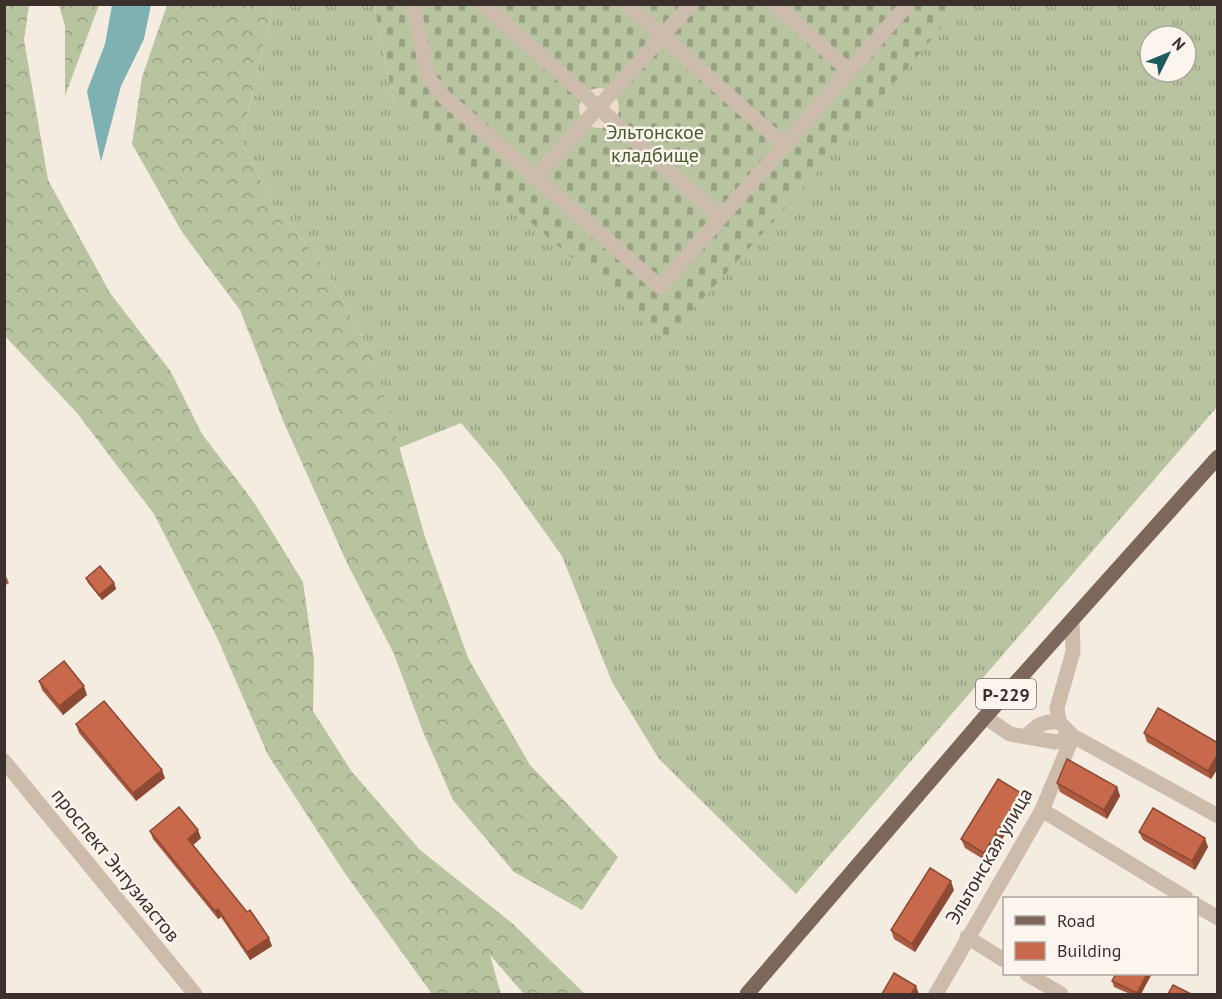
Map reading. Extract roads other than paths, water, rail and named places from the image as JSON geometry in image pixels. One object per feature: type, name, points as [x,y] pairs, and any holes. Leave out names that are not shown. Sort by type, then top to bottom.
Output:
[{"type":"main road","name":"Р-229","points":[[747,994],[985,717],[1218,457]]},
{"type":"street","points":[[413,4],[428,77],[443,96],[660,287],[908,4]]},
{"type":"street","points":[[483,4],[720,217]]},
{"type":"street","points":[[626,4],[784,145]]},
{"type":"street","points":[[535,178],[691,4]]},
{"type":"street","points":[[774,4],[849,71]]},
{"type":"street","points":[[1059,722],[1057,708],[1073,652],[1072,621]]},
{"type":"street","points":[[985,717],[1010,734],[1056,742],[1074,736]]},
{"type":"street","points":[[1026,737],[1039,724],[1048,721],[1059,722],[1074,736],[1215,809]]},
{"type":"street","name":"Эльтонская улица","points":[[936,994],[1042,810],[1074,736]]},
{"type":"street","name":"проспект Энтузиастов","points":[[4,761],[195,994]]},
{"type":"street","points":[[1042,810],[1184,897]]},
{"type":"street","points":[[1198,906],[1218,918]]},
{"type":"street","points":[[967,937],[1003,959]]},
{"type":"street","points":[[1029,975],[1061,994]]},
{"type":"water","points":[[112,5],[151,5],[144,39],[121,86],[101,162],[87,91],[105,44]]},
{"type":"park label","name":"Эльтонское кладбище","points":[[655,144]]}]
